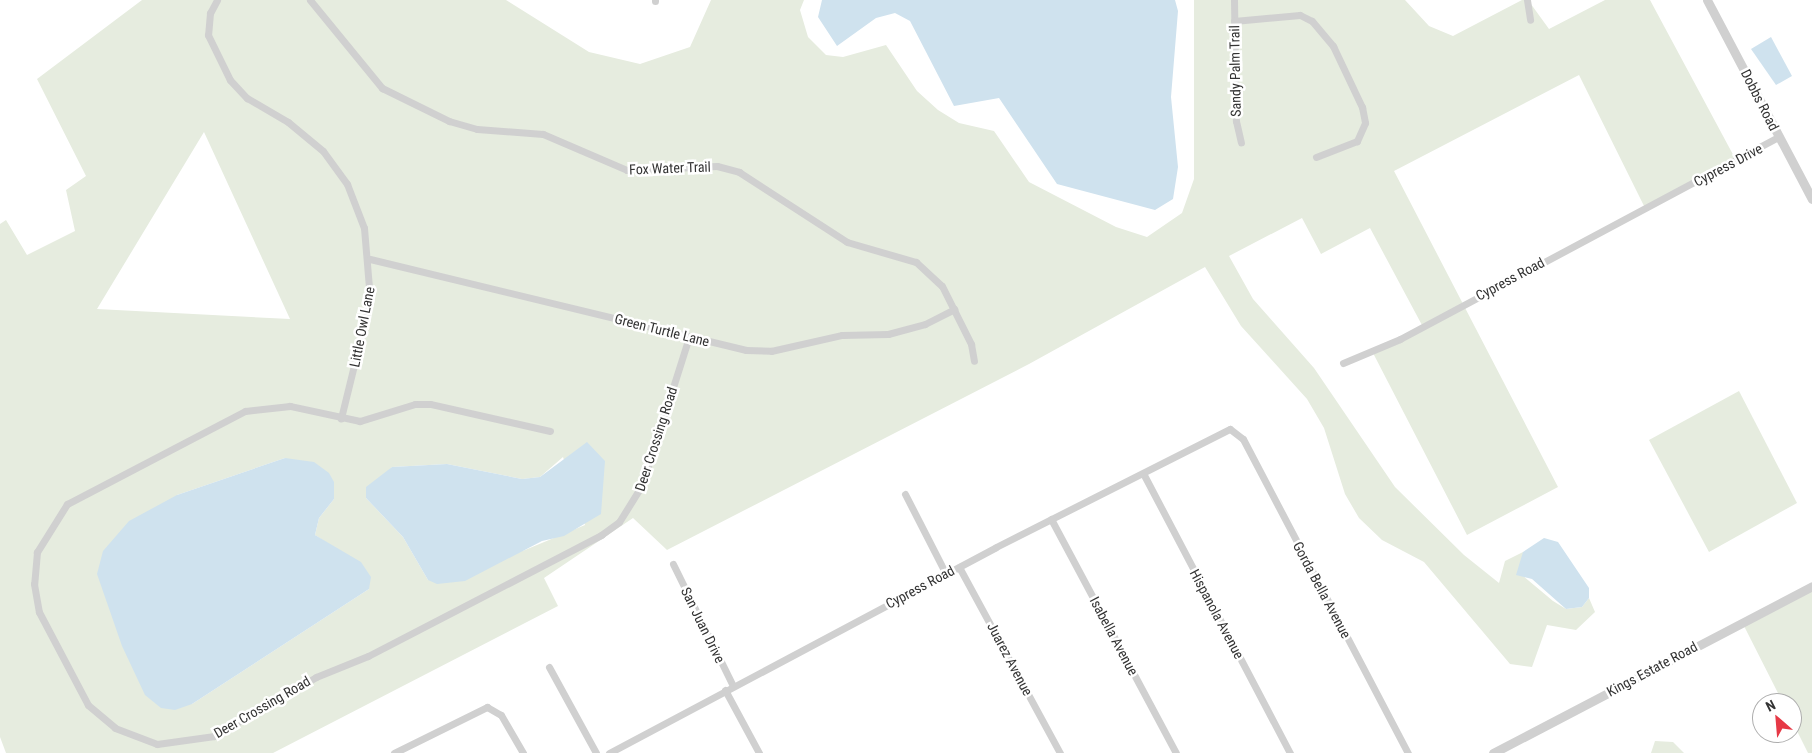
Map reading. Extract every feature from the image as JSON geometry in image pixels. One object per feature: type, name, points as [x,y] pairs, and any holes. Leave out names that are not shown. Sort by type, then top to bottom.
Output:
[{"type":"street","name":"Little Owl Lane","points":[[217,0],[210,12],[208,35],[230,80],[247,98],[305,134],[336,168],[358,208],[370,259],[370,300],[341,418]]},
{"type":"street","name":"Fox Water Trail","points":[[310,0],[368,74],[396,96],[464,126],[544,134],[614,168],[643,171],[717,166],[739,172],[847,242],[924,268],[942,286],[954,309],[974,361]]},
{"type":"street","name":"Sandy Palm Trail","points":[[1234,0],[1236,121],[1241,142]]},
{"type":"street","points":[[1527,0],[1530,20]]},
{"type":"street","name":"Dobbs Road","points":[[1708,0],[1812,199]]},
{"type":"street","points":[[1234,21],[1300,15],[1312,21],[1333,46],[1362,107],[1365,123],[1352,145],[1316,157]]},
{"type":"street","name":"Cypress Drive","points":[[1676,192],[1779,137]]},
{"type":"street","name":"Cypress Road","points":[[1343,363],[1400,339],[1676,192]]},
{"type":"street","name":"Green Turtle Lane","points":[[370,259],[746,350],[770,351],[842,335],[910,329],[954,309]]},
{"type":"street","name":"Deer Crossing Road","points":[[550,431],[430,404],[415,404],[368,420],[341,418],[290,406],[245,411],[82,493],[54,518],[37,552],[35,598],[80,692],[115,728],[157,744],[214,736],[316,677],[368,656],[601,535],[633,505],[642,485],[689,337]]},
{"type":"street","name":"Cypress Road","points":[[610,753],[725,690],[959,567],[1052,519],[1144,475],[1220,431],[1234,430]]},
{"type":"street","name":"Gorda Bella Avenue","points":[[1234,430],[1243,438],[1408,753]]},
{"type":"street","name":"Hispanola Avenue","points":[[1144,475],[1290,753]]},
{"type":"street","points":[[905,494],[946,574]]},
{"type":"street","name":"Isabella Avenue","points":[[1052,519],[1176,753]]},
{"type":"street","name":"San Juan Drive","points":[[673,564],[733,686]]},
{"type":"street","name":"Juarez Avenue","points":[[959,567],[1060,753]]},
{"type":"street","name":"Kings Estate Road","points":[[1493,753],[1812,586]]},
{"type":"street","points":[[549,667],[596,753]]},
{"type":"street","points":[[725,690],[759,753]]},
{"type":"street","points":[[394,753],[487,707],[501,715],[523,753]]},
{"type":"shaded area","points":[[142,0],[506,0],[589,52],[640,64],[690,47],[711,0],[804,0],[800,10],[808,37],[826,55],[843,57],[886,45],[917,91],[938,110],[959,123],[994,131],[1029,182],[1116,227],[1147,237],[1182,213],[1194,179],[1194,0],[1405,0],[1429,26],[1453,36],[1522,0],[1528,0],[1549,29],[1605,0],[1650,0],[1737,162],[1646,210],[1579,75],[1394,171],[1558,487],[1467,535],[1373,353],[1423,327],[1370,228],[1321,254],[1302,218],[1229,256],[1253,299],[1314,368],[1395,487],[1464,555],[1499,583],[1505,561],[1523,552],[1522,575],[1553,601],[1566,609],[1582,607],[1589,598],[1595,612],[1576,630],[1547,625],[1532,667],[1510,664],[1424,562],[1382,540],[1359,518],[1345,494],[1324,428],[1307,399],[1241,326],[1205,267],[1029,364],[667,550],[633,518],[544,578],[558,606],[273,753],[6,753],[0,737],[0,224],[6,220],[27,255],[75,231],[66,190],[86,176],[37,79]],"holes":[[[204,132],[290,319],[97,309]],[[563,457],[585,525],[525,550],[428,580],[403,537],[366,498],[392,467],[447,464],[522,479],[540,477]],[[285,458],[334,499],[319,518],[315,535],[338,550],[369,589],[192,704],[177,495]]]},
{"type":"shaded area","points":[[1739,391],[1797,503],[1709,552],[1649,440]]},
{"type":"shaded area","points":[[1812,590],[1812,753],[1808,753],[1802,741],[1802,693],[1778,693],[1744,626]]},
{"type":"shaded area","points":[[1655,741],[1673,742],[1684,753],[1651,753]]},
{"type":"water","points":[[822,0],[1175,0],[1178,11],[1171,97],[1178,167],[1173,199],[1155,210],[1057,184],[999,98],[954,106],[910,21],[895,13],[876,18],[837,46],[818,17]]},
{"type":"water","points":[[1771,37],[1792,76],[1776,85],[1751,49]]},
{"type":"water","points":[[587,442],[605,461],[601,514],[564,536],[542,541],[465,581],[437,584],[428,580],[403,537],[366,498],[366,487],[392,467],[447,464],[522,479],[540,477]]},
{"type":"water","points":[[285,458],[314,462],[329,473],[334,482],[334,499],[319,518],[315,535],[361,562],[371,577],[369,589],[192,704],[175,710],[161,708],[145,695],[122,646],[97,574],[103,551],[129,521],[177,495]]},
{"type":"water","points":[[1544,538],[1558,542],[1589,588],[1589,598],[1582,607],[1566,609],[1532,579],[1516,575],[1523,552]]}]
